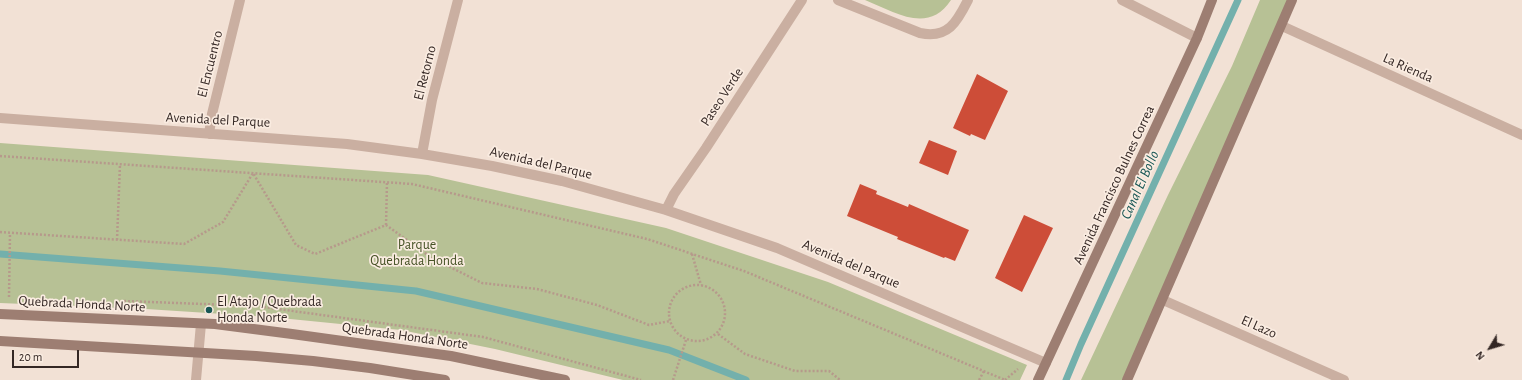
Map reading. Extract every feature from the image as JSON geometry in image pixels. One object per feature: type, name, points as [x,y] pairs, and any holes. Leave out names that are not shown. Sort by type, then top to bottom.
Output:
[{"type":"street","name":"El Encuentro","points":[[209,134],[212,114],[240,0]]},
{"type":"street","name":"El Retorno","points":[[422,154],[432,100],[458,0]]},
{"type":"street","name":"Paseo Verde","points":[[666,210],[674,194],[706,148],[802,0]]},
{"type":"street","points":[[838,0],[920,32],[931,34],[943,32],[953,26],[968,0]]},
{"type":"street","points":[[1122,0],[1197,38]]},
{"type":"street","name":"Avenida Francisco Bulnes Correa","points":[[1038,380],[1197,38],[1212,0]]},
{"type":"street","points":[[1127,380],[1292,0]]},
{"type":"street","name":"La Rienda","points":[[1282,26],[1522,135]]},
{"type":"street","name":"Avenida del Parque","points":[[0,118],[331,142],[422,154],[492,166],[554,180],[666,210],[778,248],[1046,363]]},
{"type":"street","name":"El Lazo","points":[[1163,300],[1344,380]]},
{"type":"street","name":"Quebrada Honda Norte","points":[[0,314],[200,324],[292,334],[451,356],[565,380]]},
{"type":"street","points":[[196,380],[200,324]]},
{"type":"street","points":[[0,342],[256,356],[370,368],[445,380]]},
{"type":"path","points":[[0,156],[412,184],[514,207],[647,240],[744,271],[1005,380]]},
{"type":"path","points":[[117,240],[120,164]]},
{"type":"path","points":[[253,173],[296,245],[315,254],[386,225]]},
{"type":"path","points":[[0,232],[184,244],[223,222],[253,173]]},
{"type":"path","points":[[386,225],[387,182]]},
{"type":"path","points":[[386,225],[432,258],[482,283],[537,289],[597,305],[649,325],[670,321]]},
{"type":"path","points":[[9,297],[10,232]]},
{"type":"path","points":[[692,254],[701,285]]},
{"type":"path","points":[[694,285],[701,285],[710,288],[720,295],[725,304],[726,318],[724,325],[718,334],[709,340],[699,342],[686,341],[678,334],[670,321],[669,311],[674,296],[684,288],[694,285]]},
{"type":"path","points":[[718,334],[745,354],[795,371],[829,371],[840,380]]},
{"type":"path","points":[[673,380],[686,341]]},
{"type":"path","points":[[979,380],[984,371]]},
{"type":"green space","points":[[865,0],[951,0],[942,11],[922,19],[899,15]]},
{"type":"green space","points":[[1260,0],[1289,0],[1160,298],[1122,380],[1081,380],[1168,195],[1232,66]]},
{"type":"green space","name":"Parque Quebrada Honda","points":[[0,143],[428,175],[666,228],[828,282],[1027,365],[1020,380],[623,380],[495,349],[401,330],[270,317],[146,309],[0,303]]},
{"type":"building","points":[[977,74],[1008,91],[985,140],[971,134],[970,136],[953,128]]},
{"type":"building","points":[[929,140],[957,151],[948,175],[919,163]]},
{"type":"building","points":[[860,184],[877,191],[876,194],[908,207],[909,204],[969,230],[955,261],[897,239],[898,237],[847,216]]},
{"type":"building","points":[[1024,215],[1053,228],[1022,292],[995,278]]},
{"type":"waterway","name":"Canal El Bollo","points":[[1066,380],[1238,0]]},
{"type":"waterway","points":[[0,254],[220,271],[416,291],[669,350],[746,380]]},
{"type":"place","name":"El Atajo / Quebrada Honda Norte","points":[[209,310]]}]
